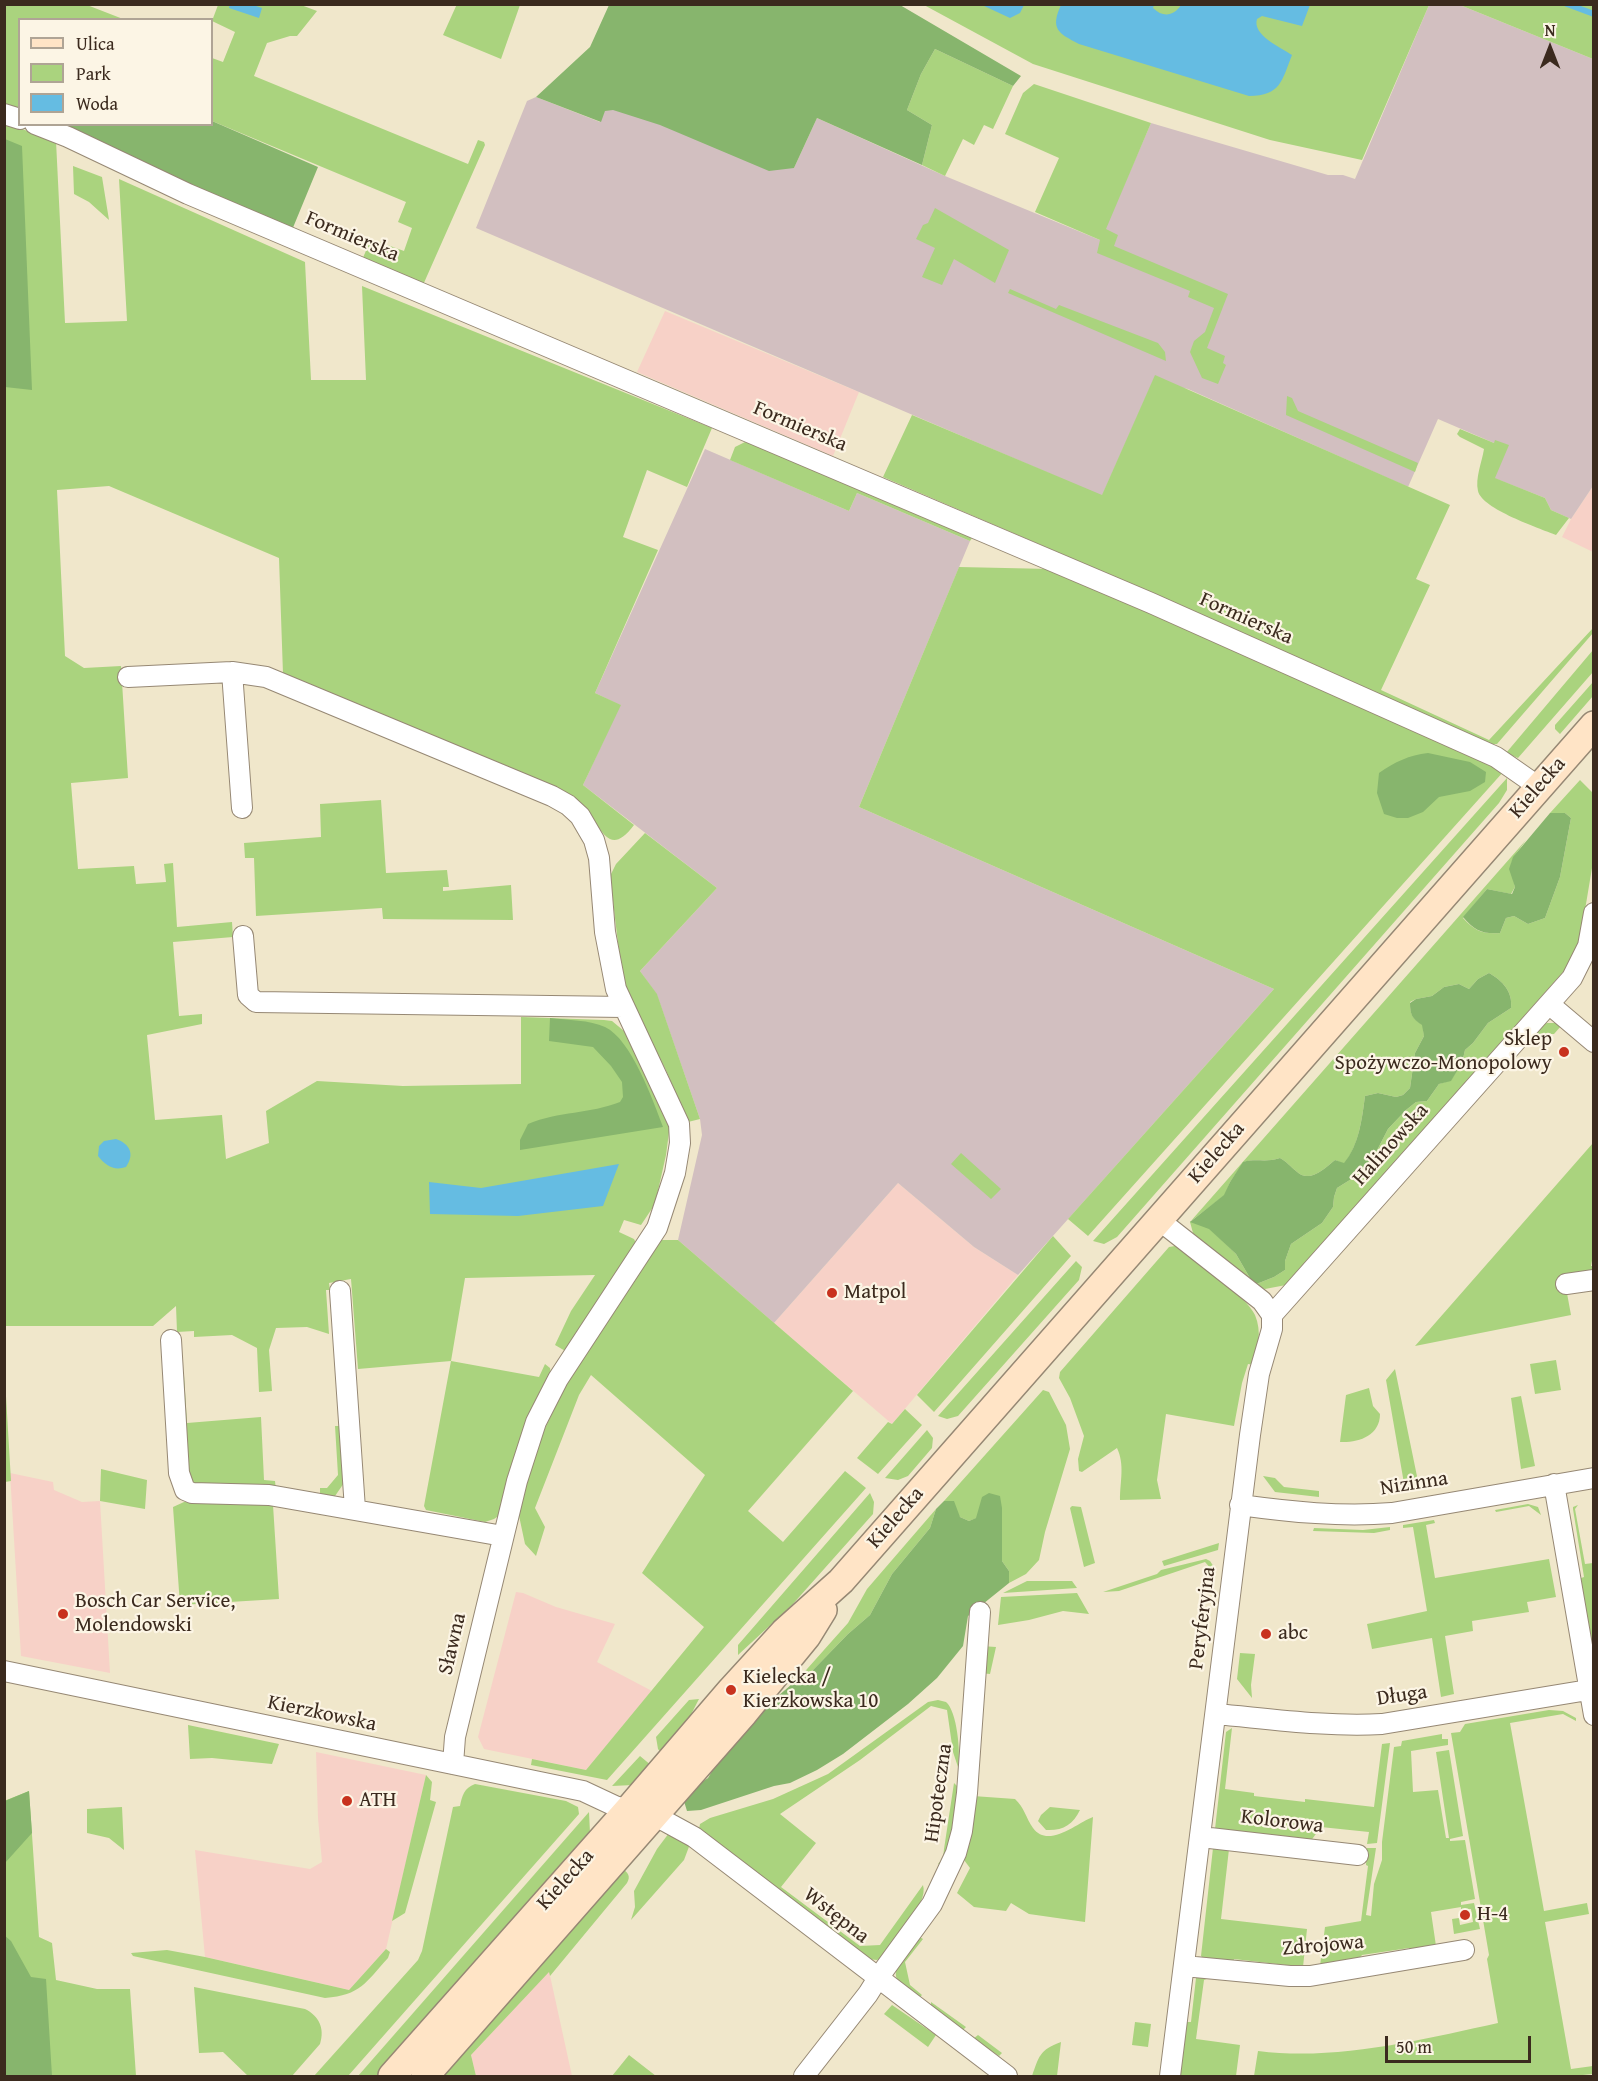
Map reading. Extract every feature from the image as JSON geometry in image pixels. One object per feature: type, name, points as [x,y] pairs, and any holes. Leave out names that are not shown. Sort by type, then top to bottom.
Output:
[{"type":"main road","name":"Kielecka","points":[[392,2076],[640,1813],[744,1713],[807,1636],[841,1581],[1593,725]]},
{"type":"main road","name":"Kielecka","points":[[425,2076],[568,1915],[640,1813]]},
{"type":"street","name":"Formierska","points":[[40,126],[199,198],[1183,618],[1496,757],[1539,787]]},
{"type":"street","name":"Sławna","points":[[128,677],[232,672],[266,677],[552,796],[568,805],[589,828],[599,858],[609,955],[616,989],[679,1124],[680,1143],[675,1173],[657,1227],[558,1379],[536,1422],[519,1473],[503,1536],[455,1737],[453,1764]]},
{"type":"street","points":[[232,672],[242,808]]},
{"type":"street","name":"Halinowska","points":[[1272,1315],[1572,978],[1588,946],[1593,913]]},
{"type":"street","points":[[243,936],[248,995],[256,1002],[624,1007]]},
{"type":"street","points":[[1549,1005],[1593,1042]]},
{"type":"street","points":[[1159,1220],[1262,1301],[1272,1315]]},
{"type":"street","points":[[1566,1284],[1593,1280]]},
{"type":"street","points":[[340,1291],[355,1509]]},
{"type":"street","name":"Peryferyjna","points":[[1170,2076],[1240,1505],[1256,1394],[1270,1336],[1272,1315]]},
{"type":"street","points":[[171,1340],[180,1473],[181,1483],[185,1490],[203,1494],[255,1493],[503,1536]]},
{"type":"street","name":"Nizinna","points":[[1240,1505],[1304,1513],[1362,1515],[1392,1513],[1593,1478]]},
{"type":"street","points":[[1554,1484],[1591,1689],[1593,1715]]},
{"type":"street","name":"Hipoteczna","points":[[804,2076],[868,1994],[932,1904],[956,1853],[962,1832],[967,1793],[980,1612]]},
{"type":"street","name":"Kierzkowska","points":[[4,1671],[583,1791],[640,1813]]},
{"type":"street","name":"Długa","points":[[1216,1714],[1329,1725],[1382,1724],[1591,1689]]},
{"type":"street","name":"Wstępna","points":[[640,1813],[694,1837],[1007,2076]]},
{"type":"street","name":"Kolorowa","points":[[1201,1837],[1358,1855]]},
{"type":"street","name":"Zdrojowa","points":[[1184,1966],[1310,1976],[1464,1950]]},
{"type":"shaded area","points":[[1429,5],[1460,5],[1593,59],[1593,486],[1571,519],[1551,510],[1545,498],[1494,478],[1508,445],[1494,443],[1438,419],[1408,487],[1188,389],[1153,381],[1102,496],[476,228],[527,101],[536,97],[600,122],[605,110],[613,109],[794,168],[817,118],[945,176],[1100,240],[1151,123],[1328,175],[1343,175],[1355,179]]},
{"type":"shaded area","points":[[665,311],[859,392],[833,456],[637,372]]},
{"type":"shaded area","points":[[705,449],[849,511],[857,493],[970,541],[859,807],[1274,989],[1018,1275],[974,1247],[898,1183],[774,1323],[678,1240],[702,1135],[700,1119],[657,995],[640,971],[717,888],[583,785],[620,705],[595,693]]},
{"type":"shaded area","points":[[1593,486],[1593,552],[1562,537]]},
{"type":"shaded area","points":[[898,1183],[974,1247],[1018,1275],[892,1424],[774,1323]]},
{"type":"shaded area","name":"Bosch Car Service, Molendowski","points":[[10,1473],[53,1482],[54,1490],[82,1502],[100,1501],[110,1673],[21,1656]]},
{"type":"shaded area","points":[[516,1592],[556,1607],[615,1624],[597,1662],[652,1691],[586,1770],[484,1749],[478,1737]]},
{"type":"shaded area","points":[[316,1752],[426,1775],[386,1949],[349,1990],[205,1957],[195,1850],[310,1869],[322,1862]]},
{"type":"shaded area","points":[[549,1971],[572,2076],[476,2076],[471,2055]]},
{"type":"green space","points":[[457,4],[520,5],[501,59],[443,35]]},
{"type":"green space","points":[[4,5],[87,5],[120,18],[18,18],[18,113],[5,108]]},
{"type":"green space","points":[[218,5],[301,5],[317,11],[297,36],[267,43],[254,76],[468,164],[478,140],[484,142],[485,145],[423,285],[362,260],[371,239],[404,251],[412,228],[398,222],[406,202],[213,121],[213,58],[223,62],[235,32],[213,21]]},
{"type":"green space","points":[[609,5],[900,5],[1021,76],[1013,86],[935,49],[921,74],[907,110],[932,125],[922,165],[817,118],[794,168],[769,171],[660,125],[613,110],[605,111],[601,122],[536,97],[590,47]]},
{"type":"green space","points":[[924,5],[1429,5],[1362,160],[1270,140],[1033,64]]},
{"type":"green space","points":[[1460,5],[1593,5],[1593,59]]},
{"type":"green space","points":[[935,49],[1013,86],[993,129],[984,125],[974,145],[963,139],[945,176],[922,165],[932,125],[907,110],[921,74]]},
{"type":"green space","points":[[1034,84],[1151,123],[1106,229],[1118,235],[1114,246],[1228,294],[1207,348],[1225,356],[1223,363],[1226,365],[1218,384],[1202,378],[1190,352],[1194,341],[1205,332],[1214,308],[1188,297],[1190,291],[1097,253],[1100,240],[1035,212],[1059,158],[1005,134],[1023,93]]},
{"type":"green space","points":[[213,121],[318,167],[292,230],[61,126],[213,126]]},
{"type":"green space","points":[[5,123],[56,141],[65,323],[127,321],[119,179],[305,262],[311,380],[366,380],[362,286],[712,428],[687,487],[647,470],[623,537],[658,550],[595,693],[621,705],[583,785],[634,825],[617,840],[605,835],[580,803],[563,792],[283,674],[279,558],[109,486],[57,490],[65,656],[84,668],[121,666],[128,778],[71,783],[78,869],[134,866],[136,884],[166,882],[164,864],[173,863],[177,927],[232,922],[233,937],[173,942],[179,1016],[202,1014],[202,1024],[147,1035],[155,1120],[222,1115],[226,1159],[269,1143],[266,1111],[317,1081],[403,1086],[521,1084],[521,1017],[612,1021],[624,1031],[665,1110],[670,1125],[666,1155],[655,1204],[641,1225],[624,1220],[619,1232],[634,1239],[637,1245],[567,1352],[555,1345],[571,1311],[595,1275],[465,1278],[451,1361],[358,1369],[351,1279],[329,1283],[330,1290],[326,1290],[329,1334],[307,1327],[276,1328],[269,1350],[272,1391],[259,1392],[257,1348],[232,1335],[194,1337],[194,1331],[177,1332],[176,1306],[153,1326],[5,1326]]},
{"type":"green space","points":[[5,139],[22,146],[32,390],[5,387]]},
{"type":"green space","points":[[73,166],[102,177],[109,220],[89,202],[74,194]]},
{"type":"green space","points":[[935,208],[1009,250],[995,283],[954,259],[942,285],[922,277],[935,248],[916,239],[923,225],[928,223]]},
{"type":"green space","points":[[1010,289],[1056,309],[1059,305],[1158,343],[1165,352],[1166,361],[1008,293]]},
{"type":"green space","points":[[1155,375],[1450,505],[1416,579],[1430,585],[1381,690],[1489,740],[1593,628],[1593,633],[1497,744],[1491,744],[1186,610],[1185,607],[883,477],[912,415],[1102,495]]},
{"type":"green space","points":[[1287,396],[1292,398],[1298,411],[1418,463],[1415,472],[1286,415]]},
{"type":"green space","points":[[1460,429],[1494,443],[1495,440],[1509,445],[1495,478],[1545,498],[1551,510],[1569,518],[1556,535],[1500,511],[1482,498],[1478,491],[1477,481],[1484,449],[1460,437],[1457,434]]},
{"type":"green space","points":[[745,442],[757,444],[974,535],[970,541],[857,493],[849,511],[730,460],[735,447]]},
{"type":"green space","points":[[959,567],[1051,569],[1488,761],[1504,771],[1088,1236],[1068,1219],[1274,989],[859,807]]},
{"type":"green space","points":[[1593,650],[1593,672],[1518,758],[1506,753]]},
{"type":"green space","points":[[1593,682],[1593,696],[1560,734],[1555,729],[1555,725]]},
{"type":"green space","points":[[1428,753],[1470,762],[1486,772],[1485,782],[1470,791],[1439,797],[1423,812],[1408,818],[1397,818],[1384,814],[1377,793],[1379,773],[1402,760]]},
{"type":"green space","points":[[1507,778],[1507,790],[1499,803],[1117,1237],[1104,1244],[1093,1241]]},
{"type":"green space","points":[[1580,780],[1593,793],[1593,862],[1579,946],[1571,963],[1286,1285],[1265,1289],[1254,1285],[1198,1239],[1193,1233],[1190,1222],[1526,840],[1512,862],[1515,887],[1511,894],[1487,889],[1463,918],[1479,931],[1500,933],[1506,918],[1514,916],[1528,924],[1545,918],[1560,877],[1571,818],[1565,813],[1550,813]],"holes":[[[1489,973],[1503,983],[1509,992],[1511,1008],[1488,1023],[1465,1050],[1462,1063],[1451,1080],[1439,1084],[1427,1101],[1416,1102],[1406,1110],[1388,1129],[1373,1158],[1353,1178],[1337,1188],[1333,1207],[1322,1223],[1291,1244],[1285,1261],[1285,1270],[1254,1285],[1236,1254],[1209,1228],[1191,1221],[1225,1195],[1230,1182],[1244,1162],[1280,1158],[1301,1175],[1306,1176],[1316,1174],[1335,1160],[1344,1164],[1356,1140],[1365,1096],[1378,1093],[1396,1097],[1403,1095],[1410,1088],[1415,1053],[1424,1036],[1423,1025],[1412,1016],[1410,1002],[1432,996],[1444,987],[1459,984],[1469,989],[1478,979]]]},
{"type":"green space","points":[[381,800],[386,873],[447,870],[449,887],[443,887],[443,891],[511,885],[513,920],[383,919],[382,908],[256,916],[254,858],[245,858],[244,843],[321,837],[320,804]]},
{"type":"green space","points":[[1550,813],[1565,813],[1571,818],[1560,877],[1545,918],[1528,924],[1514,916],[1506,918],[1500,933],[1488,933],[1471,926],[1463,917],[1487,889],[1512,894],[1515,887],[1509,869],[1513,857]]},
{"type":"green space","points":[[645,833],[717,888],[640,971],[657,994],[700,1119],[688,1122],[665,1068],[635,1011],[624,980],[620,960],[610,876],[616,864]]},
{"type":"green space","points":[[1489,973],[1506,987],[1511,1008],[1488,1023],[1465,1050],[1462,1063],[1451,1081],[1439,1084],[1427,1101],[1416,1102],[1406,1110],[1388,1129],[1373,1158],[1353,1178],[1337,1188],[1333,1207],[1322,1223],[1291,1244],[1285,1261],[1285,1270],[1254,1285],[1236,1254],[1209,1229],[1190,1222],[1224,1195],[1243,1162],[1280,1158],[1301,1175],[1306,1176],[1316,1174],[1335,1160],[1344,1163],[1356,1140],[1365,1096],[1378,1093],[1396,1097],[1403,1095],[1410,1088],[1415,1053],[1424,1036],[1422,1025],[1412,1016],[1410,1003],[1416,999],[1432,996],[1444,987],[1459,984],[1469,989],[1478,979]]},
{"type":"green space","points":[[550,1018],[592,1023],[605,1027],[615,1034],[624,1044],[640,1071],[663,1127],[520,1150],[520,1140],[528,1124],[551,1117],[609,1106],[620,1102],[623,1097],[622,1082],[593,1047],[549,1041]]},
{"type":"green space","points":[[1558,1023],[1561,1026],[1554,1034],[1538,1034],[1528,1045],[1525,1042],[1542,1025]]},
{"type":"green space","points":[[1593,1143],[1594,1250],[1591,1266],[1593,1266],[1593,1274],[1564,1277],[1571,1315],[1415,1346]]},
{"type":"green space","points":[[961,1153],[1001,1189],[991,1199],[951,1164]]},
{"type":"green space","points":[[1053,1236],[1071,1256],[934,1412],[917,1395]]},
{"type":"green space","points":[[658,1240],[678,1240],[853,1391],[748,1511],[783,1542],[845,1471],[866,1488],[607,1780],[531,1765],[532,1759],[586,1770],[704,1627],[642,1573],[705,1475],[591,1375],[579,1395],[535,1508],[545,1527],[536,1556],[525,1544],[518,1511],[537,1445],[566,1384]]},
{"type":"green space","points":[[1181,1245],[1242,1298],[1255,1315],[1259,1334],[1254,1365],[1248,1364],[1234,1426],[1166,1414],[1157,1480],[1161,1499],[1120,1500],[1121,1467],[1117,1448],[1082,1472],[1079,1471],[1078,1459],[1084,1436],[1070,1398],[1059,1378],[1060,1372],[1169,1247]]},
{"type":"green space","points":[[1076,1261],[1082,1267],[1079,1280],[958,1416],[947,1419],[938,1416]]},
{"type":"green space","points":[[1556,1360],[1561,1390],[1535,1394],[1530,1364]]},
{"type":"green space","points":[[451,1361],[539,1377],[545,1364],[550,1368],[551,1374],[500,1515],[485,1522],[426,1510],[424,1506]]},
{"type":"green space","points":[[1395,1369],[1419,1486],[1405,1489],[1386,1380]]},
{"type":"green space","points":[[179,1374],[184,1375],[187,1423],[261,1417],[264,1480],[275,1481],[276,1490],[194,1486],[186,1475]]},
{"type":"green space","points":[[5,1379],[11,1481],[4,1482]]},
{"type":"green space","points":[[1369,1388],[1373,1406],[1380,1414],[1376,1428],[1367,1437],[1340,1442],[1346,1395]]},
{"type":"green space","points":[[1043,1390],[1049,1392],[1066,1425],[1070,1449],[1039,1560],[1026,1574],[1009,1583],[1009,1571],[1002,1561],[1002,1508],[969,1521],[960,1517],[944,1501]]},
{"type":"green space","points":[[1521,1396],[1535,1466],[1521,1469],[1511,1398]]},
{"type":"green space","points":[[905,1409],[922,1425],[878,1474],[857,1458],[888,1422],[892,1424]]},
{"type":"green space","points":[[335,1426],[340,1426],[344,1483],[335,1496],[320,1494],[320,1488],[327,1488],[338,1475]]},
{"type":"green space","points":[[927,1430],[933,1438],[932,1448],[908,1476],[898,1480],[885,1478]]},
{"type":"green space","points":[[101,1469],[147,1480],[145,1509],[100,1501]]},
{"type":"green space","points":[[1263,1476],[1275,1478],[1284,1487],[1319,1491],[1319,1497],[1275,1492]]},
{"type":"green space","points":[[870,1493],[874,1502],[873,1514],[792,1605],[738,1655],[738,1645]]},
{"type":"green space","points":[[989,1493],[1000,1496],[1002,1561],[1009,1571],[1009,1583],[968,1616],[963,1646],[937,1678],[908,1704],[843,1754],[817,1770],[790,1783],[701,1810],[687,1811],[683,1798],[687,1792],[708,1778],[756,1715],[799,1678],[812,1671],[870,1615],[892,1574],[930,1528],[936,1509],[944,1501],[954,1501],[960,1517],[969,1521],[976,1518],[982,1497]]},
{"type":"green space","points":[[184,1502],[273,1505],[279,1599],[180,1605],[173,1507]]},
{"type":"green space","points":[[1528,1504],[1538,1507],[1541,1515],[1529,1506],[1496,1512],[1495,1510]]},
{"type":"green space","points":[[1578,1505],[1575,1509],[1585,1564],[1593,1563],[1594,1659],[1578,1579],[1584,1577],[1573,1509]]},
{"type":"green space","points":[[1072,1506],[1081,1507],[1095,1563],[1084,1567],[1070,1508]]},
{"type":"green space","points":[[936,1509],[930,1528],[892,1574],[870,1615],[812,1671],[799,1678],[848,1623],[867,1589]]},
{"type":"green space","points":[[1434,1520],[1435,1523],[1426,1525],[1435,1578],[1549,1559],[1556,1597],[1527,1602],[1529,1612],[1472,1621],[1473,1631],[1445,1636],[1454,1694],[1441,1697],[1432,1638],[1372,1649],[1367,1624],[1427,1611],[1413,1527],[1403,1528],[1403,1525]]},
{"type":"green space","points":[[1390,1527],[1390,1530],[1374,1533],[1313,1531],[1314,1528],[1363,1530]]},
{"type":"green space","points":[[1219,1543],[1218,1550],[1164,1566],[1162,1561]]},
{"type":"green space","points":[[1206,1559],[1216,1570],[1215,1579],[1212,1570],[1205,1562],[1119,1591],[1103,1592],[1157,1574],[1161,1570]]},
{"type":"green space","points":[[1027,1581],[1072,1581],[1077,1588],[1003,1593]]},
{"type":"green space","points":[[1077,1593],[1089,1614],[1063,1611],[998,1625],[1001,1597]]},
{"type":"green space","points":[[981,1646],[996,1647],[990,1674],[980,1673]]},
{"type":"green space","points":[[1240,1653],[1255,1654],[1251,1685],[1252,1698],[1237,1679]]},
{"type":"green space","points":[[699,1699],[682,1732],[662,1754],[658,1749],[656,1737],[689,1700]]},
{"type":"green space","points":[[938,1700],[946,1702],[953,1714],[958,1743],[958,1767],[953,1752],[947,1710],[931,1706],[860,1760],[780,1814],[816,1843],[781,1887],[860,1946],[880,1945],[923,1885],[921,1902],[916,1912],[883,1957],[877,1960],[867,1959],[699,1829],[700,1824],[710,1818],[773,1799],[828,1774],[928,1702]]},
{"type":"green space","points":[[1549,1710],[1563,1711],[1576,1718],[1576,1721],[1563,1714],[1510,1723],[1544,1911],[1587,1903],[1589,1914],[1545,1922],[1571,2069],[1593,2066],[1593,2074],[1573,2076],[1254,2076],[1258,2051],[1318,2053],[1348,2051],[1409,2042],[1498,2023],[1487,1959],[1489,1955],[1451,1733],[1460,1732],[1465,1724]]},
{"type":"green space","points":[[188,1725],[279,1744],[272,1764],[212,1758],[190,1759]]},
{"type":"green space","points":[[1232,1728],[1225,1789],[1254,1793],[1254,1796],[1305,1802],[1305,1799],[1374,1807],[1382,1744],[1390,1743],[1377,1843],[1367,1844],[1369,1832],[1321,1827],[1310,1842],[1215,1829],[1226,1732]]},
{"type":"green space","points":[[1442,1734],[1442,1739],[1448,1739],[1448,1745],[1411,1751],[1413,1792],[1438,1790],[1446,1838],[1449,1838],[1436,1752],[1449,1750],[1463,1836],[1450,1839],[1450,1841],[1465,1840],[1475,1899],[1461,1902],[1461,1905],[1474,1903],[1480,1929],[1454,1934],[1452,1919],[1459,1918],[1460,1925],[1473,1922],[1471,1909],[1461,1910],[1461,1907],[1431,1912],[1436,1946],[1409,1954],[1409,1948],[1362,1955],[1358,1960],[1320,1966],[1325,1927],[1361,1921],[1368,1866],[1366,1865],[1367,1848],[1376,1848],[1366,1915],[1371,1916],[1374,1884],[1382,1860],[1382,1842],[1394,1747],[1401,1746],[1402,1741]]},
{"type":"green space","points":[[640,1756],[652,1766],[633,1785],[612,1786]]},
{"type":"green space","points":[[426,1775],[432,1782],[430,1800],[436,1802],[405,1913],[392,1921]]},
{"type":"green space","points":[[954,1783],[958,1787],[954,1825],[943,1866],[938,1864],[943,1858]]},
{"type":"green space","points":[[475,1784],[566,1801],[578,1807],[579,1814],[348,2076],[314,2076],[418,1960],[422,1951],[453,1807],[460,1806],[464,1793]]},
{"type":"green space","points":[[29,1791],[39,1937],[52,1943],[56,1980],[97,1989],[130,1989],[136,2076],[5,2076],[4,1801]]},
{"type":"green space","points":[[29,1791],[32,1833],[5,1863],[5,1801]]},
{"type":"green space","points":[[973,1796],[1015,1799],[1033,1828],[1039,1834],[1046,1836],[1063,1833],[1093,1817],[1085,1922],[1029,1914],[1011,1903],[1006,1911],[974,1907],[957,1893],[970,1868],[964,1860]]},
{"type":"green space","points":[[122,1807],[124,1850],[109,1838],[87,1833],[87,1809]]},
{"type":"green space","points":[[1050,1807],[1080,1810],[1074,1820],[1066,1826],[1046,1830],[1038,1821]]},
{"type":"green space","points":[[589,1812],[590,1833],[587,1838],[378,2076],[358,2076]]},
{"type":"green space","points":[[669,1833],[690,1844],[684,1860],[631,1920],[635,1907],[634,1891],[657,1849]]},
{"type":"green space","points":[[1213,1848],[1229,1849],[1221,1919],[1307,1929],[1303,1967],[1234,1959],[1233,1964],[1204,1959],[1201,1956]]},
{"type":"green space","points":[[622,1868],[629,1878],[627,1883],[550,1976],[549,1972],[471,2055],[476,2076],[440,2076]]},
{"type":"green space","points":[[4,1935],[11,1941],[31,1977],[46,1979],[52,2076],[5,2076]]},
{"type":"green space","points":[[918,1936],[923,1939],[905,1962],[910,1985],[922,1995],[918,1999],[899,1983],[896,1971],[901,1958]]},
{"type":"green space","points":[[386,1949],[390,1952],[388,1958],[355,1991],[325,1998],[133,1956],[131,1953],[167,1950],[349,1990]]},
{"type":"green space","points":[[1205,1975],[1212,1977],[1204,1980],[1196,2039],[1240,2045],[1236,2076],[1179,2076],[1186,2022],[1191,2022],[1196,1978]]},
{"type":"green space","points":[[194,1987],[305,2009],[320,2023],[322,2033],[320,2044],[292,2076],[248,2076],[223,2052],[199,2053]]},
{"type":"green space","points":[[931,2002],[966,2027],[962,2031],[931,2006]]},
{"type":"green space","points":[[892,2005],[936,2035],[928,2047],[884,2014]]},
{"type":"green space","points":[[1135,2022],[1151,2024],[1148,2047],[1132,2045]]},
{"type":"green space","points":[[978,2035],[1002,2053],[999,2056],[973,2039]]},
{"type":"green space","points":[[1061,2042],[1057,2076],[1032,2076],[1044,2051]]},
{"type":"green space","points":[[629,2055],[656,2076],[612,2076]]},
{"type":"water","points":[[230,4],[253,5],[262,8],[259,18],[229,8]]},
{"type":"water","points":[[982,5],[1024,5],[1020,13],[1010,18]]},
{"type":"water","points":[[1061,5],[1154,5],[1153,8],[1157,11],[1168,14],[1175,12],[1181,5],[1310,5],[1302,26],[1262,16],[1257,19],[1257,25],[1263,35],[1292,55],[1279,85],[1274,90],[1249,96],[1079,44],[1061,33],[1056,25]]},
{"type":"water","points":[[116,1139],[130,1150],[130,1158],[126,1167],[110,1167],[98,1156],[99,1146],[104,1141]]},
{"type":"water","points":[[619,1164],[603,1206],[518,1216],[430,1214],[429,1182],[481,1188]]},
{"type":"waterway","points":[[1567,4],[1594,14]]},
{"type":"place","name":"Sklep Spożywczo-Monopolowy","points":[[1564,1052]]},
{"type":"place","name":"Matpol","points":[[832,1293]]},
{"type":"place","name":"Bosch Car Service, Molendowski","points":[[63,1614]]},
{"type":"place","name":"abc","points":[[1266,1634]]},
{"type":"place","name":"Kielecka / Kierzkowska 10","points":[[731,1690]]},
{"type":"place","name":"ATH","points":[[347,1801]]},
{"type":"place","name":"H-4","points":[[1465,1915]]}]
